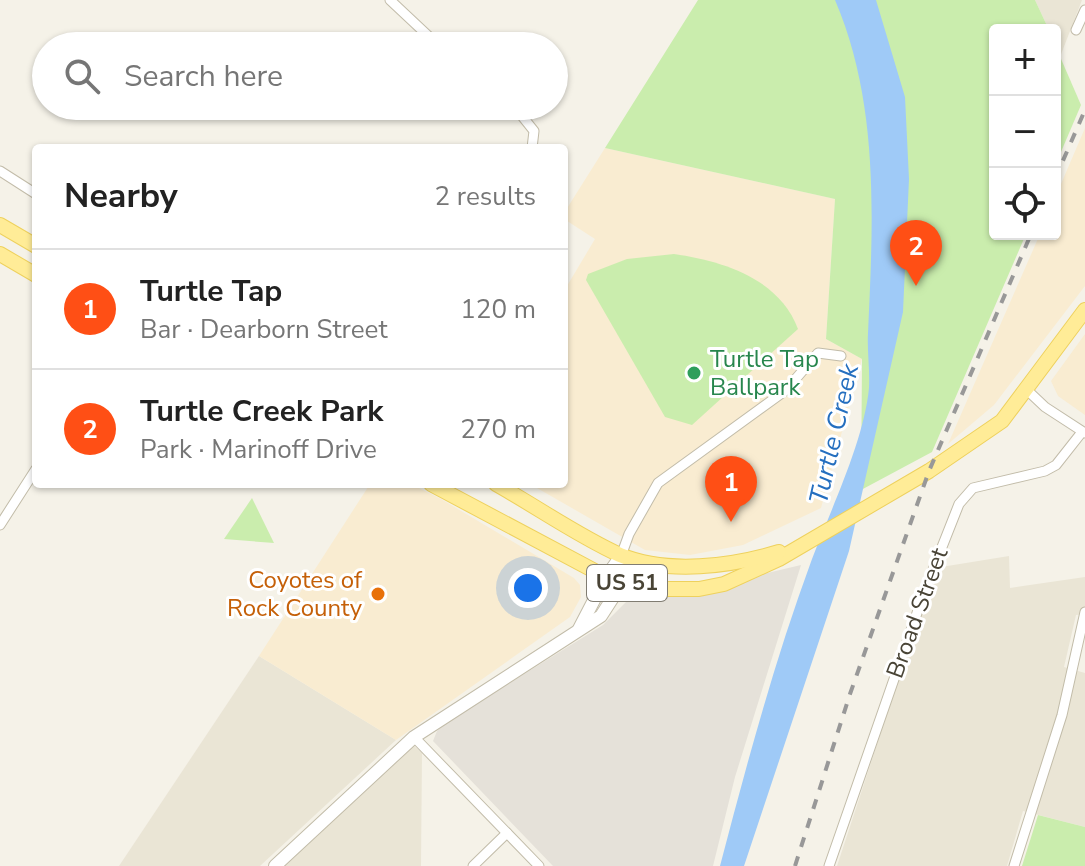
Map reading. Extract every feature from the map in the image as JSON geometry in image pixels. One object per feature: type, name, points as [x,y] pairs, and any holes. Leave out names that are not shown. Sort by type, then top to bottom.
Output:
[{"type":"main road","points":[[0,225],[32,244]]},
{"type":"main road","points":[[0,254],[32,273]]},
{"type":"main road","name":"US 51","points":[[439,488],[606,577],[652,589],[699,589],[752,574],[929,471],[1002,421],[1085,310]]},
{"type":"main road","name":"US 51","points":[[503,488],[621,556],[683,566],[739,562],[799,546]]},
{"type":"street","points":[[390,0],[424,32]]},
{"type":"street","points":[[1076,30],[1085,10]]},
{"type":"street","points":[[525,120],[534,131],[532,144]]},
{"type":"street","points":[[0,171],[32,191]]},
{"type":"street","points":[[576,634],[658,483],[786,390],[818,353],[841,356]]},
{"type":"street","points":[[1027,390],[1045,407],[1084,432]]},
{"type":"street","name":"Broad Street","points":[[829,866],[925,590],[959,504],[973,488],[1045,471],[1056,465],[1084,432]]},
{"type":"street","points":[[0,525],[32,475]]},
{"type":"street","points":[[275,866],[414,737],[601,616],[623,582],[621,556]]},
{"type":"street","points":[[1014,866],[1062,715],[1085,612]]},
{"type":"street","points":[[414,737],[539,866]]},
{"type":"street","points":[[473,866],[507,833]]},
{"type":"shaded area","points":[[1035,0],[1082,0],[1061,54],[1061,24],[1046,24]]},
{"type":"shaded area","points":[[1085,128],[1085,286],[994,405],[948,444],[1037,240],[1061,240],[1061,184]]},
{"type":"shaded area","points":[[605,148],[835,199],[826,339],[862,359],[821,508],[743,545],[690,555],[645,550],[537,488],[568,488],[568,284],[595,239],[568,222],[568,207]]},
{"type":"shaded area","points":[[1085,334],[1085,415],[1058,396],[1051,381]]},
{"type":"shaded area","points":[[367,488],[419,488],[574,578],[580,585],[581,597],[570,617],[396,740],[259,656]]},
{"type":"shaded area","points":[[1009,556],[1010,588],[1085,577],[1085,614],[1076,615],[1064,667],[1085,673],[1085,827],[1023,811],[1007,866],[837,866],[935,568]]},
{"type":"shaded area","points":[[801,565],[735,777],[713,866],[553,866],[433,741],[437,731],[447,722],[603,625],[633,595],[682,593]]},
{"type":"shaded area","points":[[259,656],[396,740],[260,866],[119,866]]},
{"type":"shaded area","points":[[414,746],[422,753],[421,866],[282,866]]},
{"type":"green space","points":[[698,0],[1035,0],[1046,24],[989,24],[989,240],[1023,240],[932,452],[861,490],[862,359],[826,339],[835,199],[605,148]]},
{"type":"green space","points":[[1061,59],[1081,105],[1061,152]]},
{"type":"green space","name":"Turtle Tap Ballpark","points":[[674,254],[729,267],[747,275],[777,297],[798,329],[692,425],[665,417],[586,280],[588,274],[627,259]]},
{"type":"green space","points":[[252,498],[274,543],[224,539]]},
{"type":"green space","points":[[1038,815],[1085,827],[1085,866],[1022,866]]},
{"type":"water","points":[[835,0],[876,0],[905,97],[909,179],[903,312],[849,551],[744,866],[720,866],[774,673],[812,559],[854,452],[869,388],[872,207],[867,122],[850,40]]},
{"type":"railway","points":[[1060,168],[1085,110]]},
{"type":"railway","points":[[795,866],[850,694],[929,471],[1028,240]]},
{"type":"place","name":"Turtle Creek Park","points":[[916,286]]},
{"type":"place","name":"Turtle Tap Ballpark","points":[[694,373]]},
{"type":"place","name":"Turtle Tap","points":[[731,522]]},
{"type":"place","name":"Coyotes of Rock County","points":[[378,594]]},
{"type":"water label","name":"Turtle Creek","points":[[834,434]]}]
